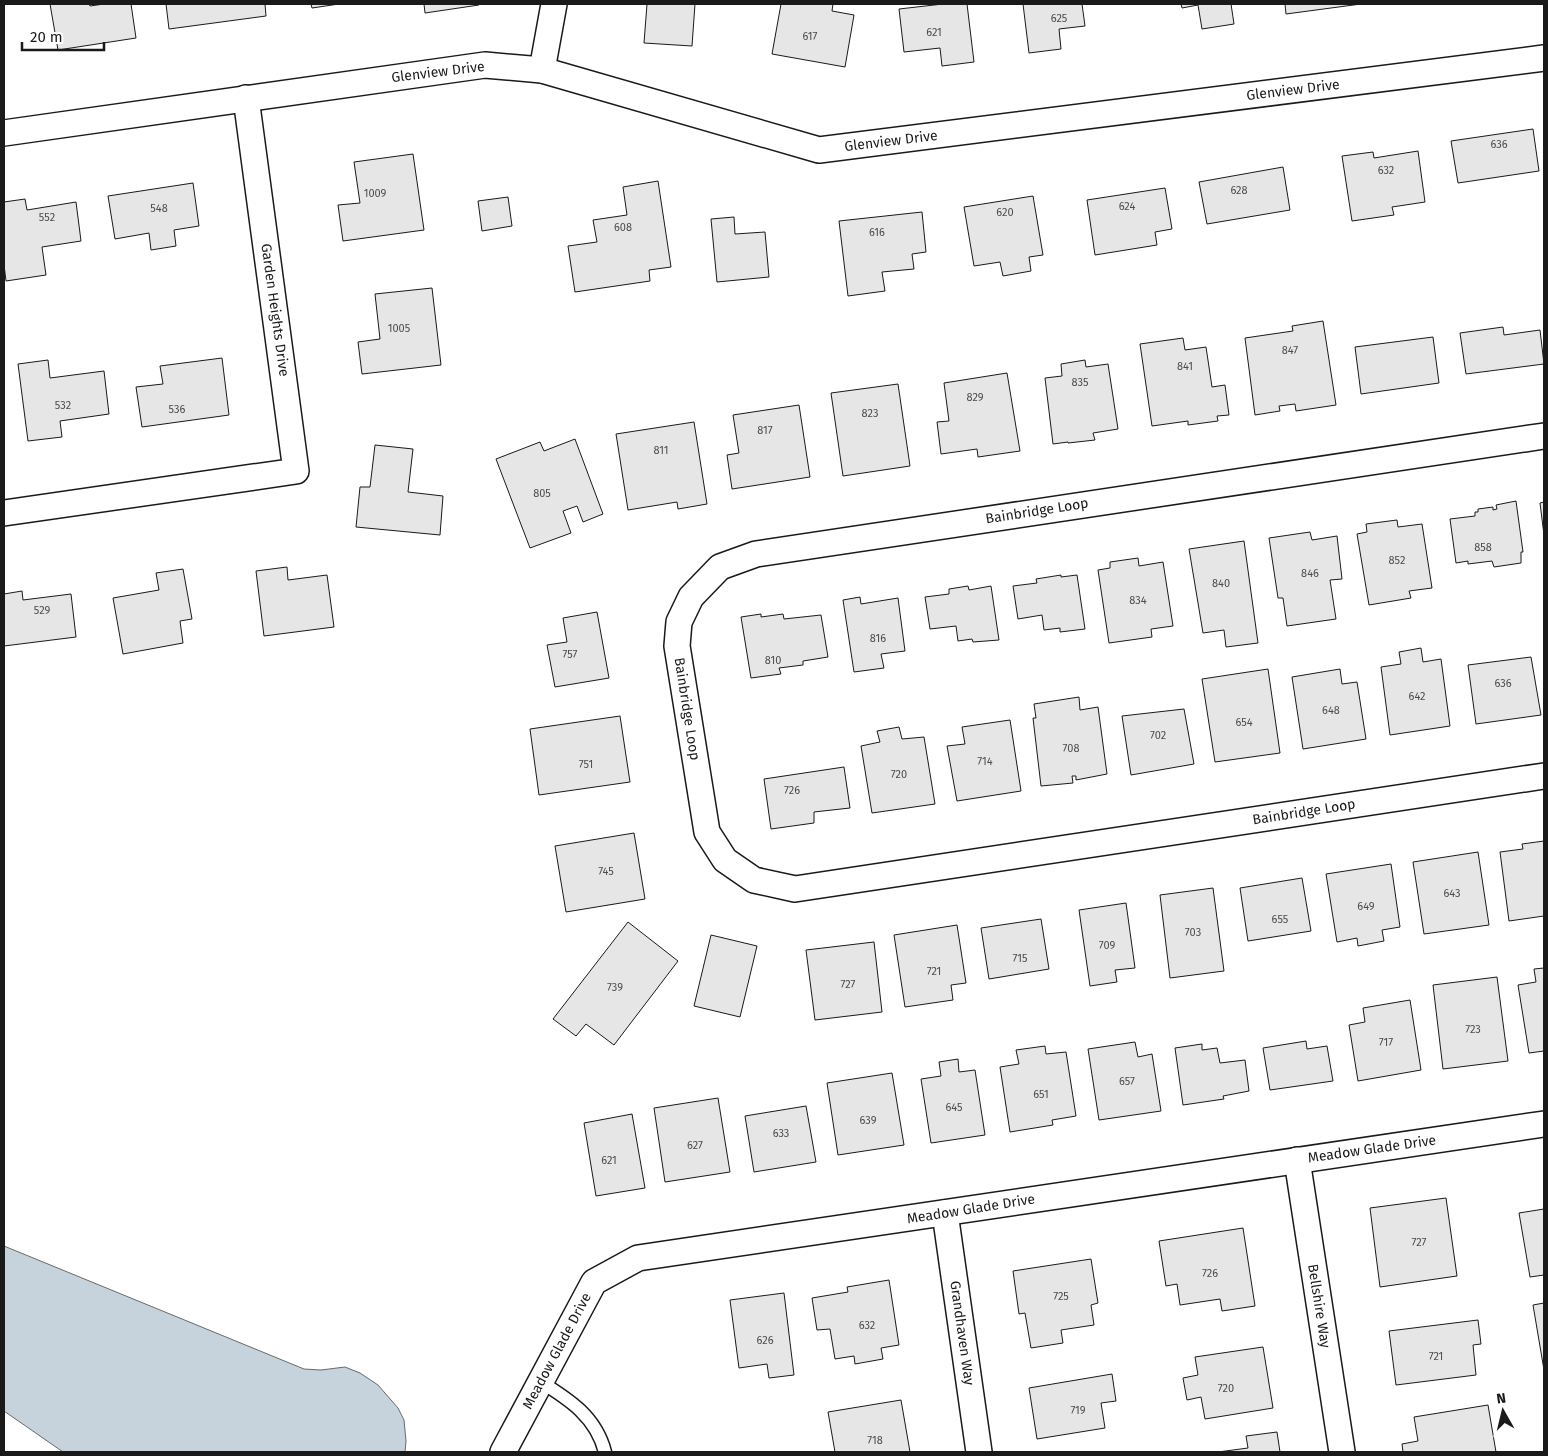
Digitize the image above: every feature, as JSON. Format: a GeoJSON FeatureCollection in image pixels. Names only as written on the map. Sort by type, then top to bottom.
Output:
{"type":"FeatureCollection","features":[{"type":"Feature","properties":{"kind":"street"},"geometry":{"type":"LineString","coordinates":[[542,70],[554,4]]}},
{"type":"Feature","properties":{"kind":"street","name":"Glenview Drive"},"geometry":{"type":"LineString","coordinates":[[246,98],[485,65],[542,70],[818,150],[1544,58]]}},
{"type":"Feature","properties":{"kind":"street"},"geometry":{"type":"LineString","coordinates":[[4,133],[246,98]]}},
{"type":"Feature","properties":{"kind":"street","name":"Garden Heights Drive"},"geometry":{"type":"LineString","coordinates":[[4,513],[296,471],[246,98]]}},
{"type":"Feature","properties":{"kind":"street","name":"Bainbridge Loop"},"geometry":{"type":"LineString","coordinates":[[1544,436],[756,554],[720,567],[691,597],[679,622],[677,646],[707,832],[725,860],[754,880],[795,889],[1544,776]]}},
{"type":"Feature","properties":{"kind":"street","name":"Meadow Glade Drive"},"geometry":{"type":"LineString","coordinates":[[504,1452],[594,1282],[638,1258],[1544,1124]]}},
{"type":"Feature","properties":{"kind":"street","name":"Bellshire Way"},"geometry":{"type":"LineString","coordinates":[[1297,1160],[1342,1452]]}},
{"type":"Feature","properties":{"kind":"street","name":"Grandhaven Way"},"geometry":{"type":"LineString","coordinates":[[944,1213],[979,1452]]}},
{"type":"Feature","properties":{"kind":"lane"},"geometry":{"type":"LineString","coordinates":[[541,1382],[563,1395],[584,1414],[602,1440],[605,1452]]}},
{"type":"Feature","properties":{"kind":"shaded area"},"geometry":{"type":"Polygon","coordinates":[[[4,1246],[304,1369],[321,1370],[345,1367],[360,1373],[378,1385],[398,1408],[404,1420],[405,1452],[63,1452],[4,1411],[4,1246]]]}},
{"type":"Feature","properties":{"kind":"building"},"geometry":{"type":"Polygon","coordinates":[[[50,4],[89,4],[90,6],[131,4],[136,38],[58,50],[50,4]]]}},
{"type":"Feature","properties":{"kind":"building"},"geometry":{"type":"Polygon","coordinates":[[[166,4],[265,4],[266,16],[169,29],[166,4]]]}},
{"type":"Feature","properties":{"kind":"building"},"geometry":{"type":"Polygon","coordinates":[[[311,4],[339,4],[312,8],[311,4]]]}},
{"type":"Feature","properties":{"kind":"building"},"geometry":{"type":"Polygon","coordinates":[[[424,4],[479,4],[479,5],[425,13],[424,4]]]}},
{"type":"Feature","properties":{"kind":"building"},"geometry":{"type":"Polygon","coordinates":[[[647,4],[695,4],[692,46],[644,43],[647,4]]]}},
{"type":"Feature","properties":{"kind":"building"},"geometry":{"type":"Polygon","coordinates":[[[781,4],[833,4],[832,11],[854,15],[845,67],[772,54],[781,4]]]}},
{"type":"Feature","properties":{"kind":"building"},"geometry":{"type":"Polygon","coordinates":[[[943,4],[967,4],[974,62],[942,66],[940,48],[904,52],[899,9],[943,4]]]}},
{"type":"Feature","properties":{"kind":"building"},"geometry":{"type":"Polygon","coordinates":[[[1023,4],[1082,4],[1085,26],[1059,29],[1061,49],[1029,53],[1023,4]]]}},
{"type":"Feature","properties":{"kind":"building"},"geometry":{"type":"Polygon","coordinates":[[[1181,4],[1231,4],[1234,24],[1202,29],[1198,5],[1182,8],[1181,4]]]}},
{"type":"Feature","properties":{"kind":"building"},"geometry":{"type":"Polygon","coordinates":[[[1285,4],[1361,4],[1286,14],[1285,4]]]}},
{"type":"Feature","properties":{"kind":"building"},"geometry":{"type":"Polygon","coordinates":[[[1533,129],[1539,171],[1458,183],[1451,141],[1533,129]]]}},
{"type":"Feature","properties":{"kind":"building"},"geometry":{"type":"Polygon","coordinates":[[[1418,151],[1425,202],[1392,207],[1394,215],[1352,221],[1342,156],[1373,152],[1374,158],[1418,151]]]}},
{"type":"Feature","properties":{"kind":"building"},"geometry":{"type":"Polygon","coordinates":[[[413,154],[424,230],[343,241],[338,205],[360,203],[354,162],[413,154]]]}},
{"type":"Feature","properties":{"kind":"building"},"geometry":{"type":"Polygon","coordinates":[[[1283,167],[1290,210],[1207,224],[1199,182],[1283,167]]]}},
{"type":"Feature","properties":{"kind":"building"},"geometry":{"type":"Polygon","coordinates":[[[658,181],[671,267],[649,270],[650,281],[575,292],[568,246],[597,242],[593,220],[627,215],[623,187],[658,181]]]}},
{"type":"Feature","properties":{"kind":"building"},"geometry":{"type":"Polygon","coordinates":[[[193,183],[199,226],[174,230],[176,246],[151,250],[149,233],[115,239],[108,196],[193,183]]]}},
{"type":"Feature","properties":{"kind":"building"},"geometry":{"type":"Polygon","coordinates":[[[1165,188],[1172,229],[1155,232],[1157,245],[1095,255],[1087,200],[1165,188]]]}},
{"type":"Feature","properties":{"kind":"building"},"geometry":{"type":"Polygon","coordinates":[[[1033,196],[1043,255],[1029,257],[1031,271],[1003,276],[1000,262],[974,266],[964,207],[1033,196]]]}},
{"type":"Feature","properties":{"kind":"building"},"geometry":{"type":"Polygon","coordinates":[[[508,197],[512,226],[482,231],[478,201],[508,197]]]}},
{"type":"Feature","properties":{"kind":"building"},"geometry":{"type":"Polygon","coordinates":[[[25,199],[27,210],[76,202],[81,241],[42,247],[46,275],[6,281],[4,265],[4,202],[25,199]]]}},
{"type":"Feature","properties":{"kind":"building"},"geometry":{"type":"Polygon","coordinates":[[[922,212],[926,252],[912,254],[914,269],[882,272],[885,291],[848,296],[839,221],[922,212]]]}},
{"type":"Feature","properties":{"kind":"building"},"geometry":{"type":"Polygon","coordinates":[[[734,217],[735,234],[765,232],[769,277],[717,282],[711,219],[734,217]]]}},
{"type":"Feature","properties":{"kind":"building"},"geometry":{"type":"Polygon","coordinates":[[[432,288],[441,365],[362,374],[358,342],[380,339],[375,294],[432,288]]]}},
{"type":"Feature","properties":{"kind":"building"},"geometry":{"type":"Polygon","coordinates":[[[1323,321],[1336,405],[1296,411],[1295,404],[1279,406],[1280,411],[1255,415],[1245,338],[1293,331],[1292,326],[1323,321]]]}},
{"type":"Feature","properties":{"kind":"building"},"geometry":{"type":"Polygon","coordinates":[[[1503,327],[1504,335],[1540,330],[1544,364],[1466,374],[1460,333],[1503,327]]]}},
{"type":"Feature","properties":{"kind":"building"},"geometry":{"type":"Polygon","coordinates":[[[1433,337],[1439,383],[1361,394],[1355,347],[1433,337]]]}},
{"type":"Feature","properties":{"kind":"building"},"geometry":{"type":"Polygon","coordinates":[[[1183,338],[1185,350],[1206,347],[1212,387],[1225,385],[1229,415],[1217,416],[1218,421],[1188,425],[1188,421],[1152,426],[1140,344],[1183,338]]]}},
{"type":"Feature","properties":{"kind":"building"},"geometry":{"type":"Polygon","coordinates":[[[222,358],[229,415],[142,427],[136,387],[163,384],[160,366],[222,358]]]}},
{"type":"Feature","properties":{"kind":"building"},"geometry":{"type":"Polygon","coordinates":[[[48,360],[50,378],[104,371],[109,414],[60,421],[62,437],[28,441],[18,364],[48,360]]]}},
{"type":"Feature","properties":{"kind":"building"},"geometry":{"type":"Polygon","coordinates":[[[1085,360],[1086,367],[1108,364],[1118,429],[1093,433],[1095,440],[1053,444],[1045,378],[1062,376],[1061,364],[1085,360]]]}},
{"type":"Feature","properties":{"kind":"building"},"geometry":{"type":"Polygon","coordinates":[[[1007,373],[1020,451],[978,457],[977,449],[941,454],[937,422],[949,421],[944,383],[1007,373]]]}},
{"type":"Feature","properties":{"kind":"building"},"geometry":{"type":"Polygon","coordinates":[[[898,384],[910,466],[843,476],[831,393],[898,384]]]}},
{"type":"Feature","properties":{"kind":"building"},"geometry":{"type":"Polygon","coordinates":[[[799,405],[810,477],[732,489],[727,455],[739,453],[733,415],[799,405]]]}},
{"type":"Feature","properties":{"kind":"building"},"geometry":{"type":"Polygon","coordinates":[[[694,422],[707,504],[678,509],[677,502],[628,510],[616,434],[694,422]]]}},
{"type":"Feature","properties":{"kind":"building"},"geometry":{"type":"Polygon","coordinates":[[[575,439],[603,514],[583,522],[577,506],[563,511],[571,533],[530,548],[496,459],[540,442],[544,451],[575,439]]]}},
{"type":"Feature","properties":{"kind":"building"},"geometry":{"type":"Polygon","coordinates":[[[375,445],[413,449],[408,492],[443,496],[440,535],[356,527],[360,487],[370,487],[375,445]]]}},
{"type":"Feature","properties":{"kind":"building"},"geometry":{"type":"Polygon","coordinates":[[[1516,501],[1523,552],[1521,552],[1521,563],[1494,567],[1492,561],[1468,564],[1468,561],[1456,563],[1450,519],[1475,516],[1475,512],[1478,512],[1478,509],[1493,507],[1493,510],[1497,509],[1496,505],[1516,501]]]}},
{"type":"Feature","properties":{"kind":"building"},"geometry":{"type":"Polygon","coordinates":[[[1544,502],[1544,535],[1540,503],[1544,502]]]}},
{"type":"Feature","properties":{"kind":"building"},"geometry":{"type":"Polygon","coordinates":[[[1397,520],[1398,527],[1422,524],[1432,588],[1409,591],[1411,598],[1369,605],[1357,534],[1367,532],[1366,524],[1397,520]]]}},
{"type":"Feature","properties":{"kind":"building"},"geometry":{"type":"Polygon","coordinates":[[[1310,532],[1312,540],[1337,536],[1342,579],[1330,580],[1336,619],[1287,626],[1283,598],[1278,598],[1269,538],[1310,532]]]}},
{"type":"Feature","properties":{"kind":"building"},"geometry":{"type":"Polygon","coordinates":[[[1244,541],[1258,643],[1226,647],[1224,630],[1203,633],[1189,549],[1244,541]]]}},
{"type":"Feature","properties":{"kind":"building"},"geometry":{"type":"Polygon","coordinates":[[[1138,558],[1139,566],[1163,562],[1173,626],[1151,629],[1152,637],[1109,643],[1098,570],[1110,568],[1110,562],[1138,558]]]}},
{"type":"Feature","properties":{"kind":"building"},"geometry":{"type":"Polygon","coordinates":[[[287,567],[288,580],[327,575],[334,627],[264,636],[256,571],[287,567]]]}},
{"type":"Feature","properties":{"kind":"building"},"geometry":{"type":"Polygon","coordinates":[[[183,569],[192,619],[180,621],[183,643],[123,654],[113,598],[159,590],[156,573],[183,569]]]}},
{"type":"Feature","properties":{"kind":"building"},"geometry":{"type":"Polygon","coordinates":[[[1061,575],[1061,577],[1077,575],[1085,629],[1060,632],[1060,628],[1044,630],[1042,615],[1018,619],[1013,586],[1037,583],[1036,579],[1061,575]]]}},
{"type":"Feature","properties":{"kind":"building"},"geometry":{"type":"Polygon","coordinates":[[[968,586],[969,590],[991,586],[999,640],[973,642],[972,639],[958,641],[956,626],[930,629],[925,597],[949,594],[949,589],[968,586]]]}},
{"type":"Feature","properties":{"kind":"building"},"geometry":{"type":"Polygon","coordinates":[[[22,591],[23,600],[71,594],[76,637],[4,646],[4,594],[22,591]]]}},
{"type":"Feature","properties":{"kind":"building"},"geometry":{"type":"Polygon","coordinates":[[[860,597],[861,604],[898,598],[905,651],[881,654],[884,668],[854,672],[843,600],[860,597]]]}},
{"type":"Feature","properties":{"kind":"building"},"geometry":{"type":"Polygon","coordinates":[[[597,612],[609,678],[555,687],[547,645],[567,642],[563,618],[597,612]]]}},
{"type":"Feature","properties":{"kind":"building"},"geometry":{"type":"Polygon","coordinates":[[[761,614],[761,617],[783,614],[784,619],[821,615],[828,657],[803,661],[803,665],[779,668],[781,674],[751,678],[741,617],[761,614]]]}},
{"type":"Feature","properties":{"kind":"building"},"geometry":{"type":"Polygon","coordinates":[[[1421,648],[1423,662],[1441,659],[1450,726],[1390,735],[1381,667],[1401,664],[1399,652],[1421,648]]]}},
{"type":"Feature","properties":{"kind":"building"},"geometry":{"type":"Polygon","coordinates":[[[1531,657],[1541,715],[1476,724],[1468,665],[1531,657]]]}},
{"type":"Feature","properties":{"kind":"building"},"geometry":{"type":"Polygon","coordinates":[[[1268,669],[1280,753],[1215,762],[1202,679],[1268,669]]]}},
{"type":"Feature","properties":{"kind":"building"},"geometry":{"type":"Polygon","coordinates":[[[1340,669],[1342,684],[1357,682],[1366,739],[1303,749],[1292,677],[1340,669]]]}},
{"type":"Feature","properties":{"kind":"building"},"geometry":{"type":"Polygon","coordinates":[[[1079,697],[1080,710],[1098,707],[1107,774],[1076,780],[1076,776],[1072,776],[1073,783],[1041,786],[1033,718],[1036,718],[1034,704],[1079,697]]]}},
{"type":"Feature","properties":{"kind":"building"},"geometry":{"type":"Polygon","coordinates":[[[1184,709],[1194,764],[1131,775],[1122,716],[1184,709]]]}},
{"type":"Feature","properties":{"kind":"building"},"geometry":{"type":"Polygon","coordinates":[[[620,716],[630,782],[539,795],[530,729],[620,716]]]}},
{"type":"Feature","properties":{"kind":"building"},"geometry":{"type":"Polygon","coordinates":[[[1010,720],[1021,791],[957,801],[947,746],[965,744],[962,727],[1010,720]]]}},
{"type":"Feature","properties":{"kind":"building"},"geometry":{"type":"Polygon","coordinates":[[[899,727],[902,739],[924,737],[935,804],[872,813],[861,746],[880,742],[877,731],[899,727]]]}},
{"type":"Feature","properties":{"kind":"building"},"geometry":{"type":"Polygon","coordinates":[[[844,767],[850,808],[814,812],[814,823],[771,829],[764,779],[844,767]]]}},
{"type":"Feature","properties":{"kind":"building"},"geometry":{"type":"Polygon","coordinates":[[[634,833],[645,899],[566,912],[555,846],[634,833]]]}},
{"type":"Feature","properties":{"kind":"building"},"geometry":{"type":"Polygon","coordinates":[[[1544,841],[1544,916],[1509,921],[1500,852],[1523,849],[1522,844],[1544,841]]]}},
{"type":"Feature","properties":{"kind":"building"},"geometry":{"type":"Polygon","coordinates":[[[1478,852],[1489,925],[1424,934],[1413,862],[1478,852]]]}},
{"type":"Feature","properties":{"kind":"building"},"geometry":{"type":"Polygon","coordinates":[[[1391,864],[1400,927],[1382,930],[1384,941],[1358,946],[1357,938],[1337,942],[1326,874],[1391,864]]]}},
{"type":"Feature","properties":{"kind":"building"},"geometry":{"type":"Polygon","coordinates":[[[1302,878],[1311,931],[1248,941],[1240,888],[1302,878]]]}},
{"type":"Feature","properties":{"kind":"building"},"geometry":{"type":"Polygon","coordinates":[[[1213,888],[1224,971],[1170,978],[1160,895],[1213,888]]]}},
{"type":"Feature","properties":{"kind":"building"},"geometry":{"type":"Polygon","coordinates":[[[1126,903],[1135,968],[1115,970],[1117,982],[1090,986],[1079,910],[1126,903]]]}},
{"type":"Feature","properties":{"kind":"building"},"geometry":{"type":"Polygon","coordinates":[[[1041,919],[1049,969],[989,979],[981,928],[1041,919]]]}},
{"type":"Feature","properties":{"kind":"building"},"geometry":{"type":"Polygon","coordinates":[[[628,922],[678,961],[614,1045],[586,1024],[576,1036],[553,1019],[628,922]]]}},
{"type":"Feature","properties":{"kind":"building"},"geometry":{"type":"Polygon","coordinates":[[[957,925],[966,983],[951,985],[953,1000],[905,1007],[894,935],[957,925]]]}},
{"type":"Feature","properties":{"kind":"building"},"geometry":{"type":"Polygon","coordinates":[[[711,935],[757,946],[740,1017],[694,1006],[711,935]]]}},
{"type":"Feature","properties":{"kind":"building"},"geometry":{"type":"Polygon","coordinates":[[[874,942],[882,1012],[815,1020],[806,950],[874,942]]]}},
{"type":"Feature","properties":{"kind":"building"},"geometry":{"type":"Polygon","coordinates":[[[1544,968],[1544,1051],[1529,1053],[1518,985],[1536,982],[1534,969],[1544,968]]]}},
{"type":"Feature","properties":{"kind":"building"},"geometry":{"type":"Polygon","coordinates":[[[1497,977],[1508,1061],[1443,1069],[1433,985],[1497,977]]]}},
{"type":"Feature","properties":{"kind":"building"},"geometry":{"type":"Polygon","coordinates":[[[1410,1000],[1421,1070],[1358,1081],[1349,1025],[1365,1022],[1363,1008],[1410,1000]]]}},
{"type":"Feature","properties":{"kind":"building"},"geometry":{"type":"Polygon","coordinates":[[[1306,1041],[1307,1049],[1327,1046],[1333,1081],[1270,1090],[1263,1048],[1306,1041]]]}},
{"type":"Feature","properties":{"kind":"building"},"geometry":{"type":"Polygon","coordinates":[[[1135,1042],[1138,1057],[1152,1054],[1161,1111],[1099,1120],[1088,1049],[1135,1042]]]}},
{"type":"Feature","properties":{"kind":"building"},"geometry":{"type":"Polygon","coordinates":[[[1202,1044],[1202,1050],[1217,1048],[1220,1063],[1245,1060],[1249,1091],[1223,1096],[1224,1099],[1183,1105],[1175,1048],[1202,1044]]]}},
{"type":"Feature","properties":{"kind":"building"},"geometry":{"type":"Polygon","coordinates":[[[1045,1046],[1046,1054],[1066,1052],[1076,1116],[1052,1120],[1053,1125],[1010,1132],[1000,1067],[1019,1064],[1016,1050],[1045,1046]]]}},
{"type":"Feature","properties":{"kind":"building"},"geometry":{"type":"Polygon","coordinates":[[[958,1059],[959,1072],[975,1070],[985,1135],[931,1143],[921,1079],[941,1076],[939,1062],[958,1059]]]}},
{"type":"Feature","properties":{"kind":"building"},"geometry":{"type":"Polygon","coordinates":[[[892,1073],[904,1145],[838,1155],[827,1083],[892,1073]]]}},
{"type":"Feature","properties":{"kind":"building"},"geometry":{"type":"Polygon","coordinates":[[[718,1098],[730,1172],[665,1182],[654,1108],[718,1098]]]}},
{"type":"Feature","properties":{"kind":"building"},"geometry":{"type":"Polygon","coordinates":[[[806,1106],[816,1162],[754,1172],[745,1116],[806,1106]]]}},
{"type":"Feature","properties":{"kind":"building"},"geometry":{"type":"Polygon","coordinates":[[[632,1114],[645,1188],[596,1196],[584,1123],[632,1114]]]}},
{"type":"Feature","properties":{"kind":"building"},"geometry":{"type":"Polygon","coordinates":[[[1446,1198],[1457,1276],[1380,1287],[1370,1208],[1446,1198]]]}},
{"type":"Feature","properties":{"kind":"building"},"geometry":{"type":"Polygon","coordinates":[[[1544,1209],[1544,1275],[1530,1277],[1519,1213],[1544,1209]]]}},
{"type":"Feature","properties":{"kind":"building"},"geometry":{"type":"Polygon","coordinates":[[[1243,1228],[1255,1306],[1222,1311],[1220,1299],[1180,1305],[1177,1284],[1166,1286],[1159,1241],[1243,1228]]]}},
{"type":"Feature","properties":{"kind":"building"},"geometry":{"type":"Polygon","coordinates":[[[1091,1259],[1098,1303],[1091,1305],[1094,1325],[1061,1330],[1063,1343],[1031,1348],[1025,1313],[1019,1314],[1013,1271],[1091,1259]]]}},
{"type":"Feature","properties":{"kind":"building"},"geometry":{"type":"Polygon","coordinates":[[[889,1280],[899,1345],[881,1348],[883,1359],[855,1364],[854,1356],[835,1359],[830,1329],[817,1330],[812,1298],[848,1292],[847,1287],[889,1280]]]}},
{"type":"Feature","properties":{"kind":"building"},"geometry":{"type":"Polygon","coordinates":[[[784,1293],[794,1375],[769,1378],[767,1364],[739,1368],[730,1300],[784,1293]]]}},
{"type":"Feature","properties":{"kind":"building"},"geometry":{"type":"Polygon","coordinates":[[[1544,1303],[1544,1370],[1533,1305],[1544,1303]]]}},
{"type":"Feature","properties":{"kind":"building"},"geometry":{"type":"Polygon","coordinates":[[[1478,1320],[1481,1344],[1473,1345],[1476,1375],[1396,1385],[1389,1331],[1478,1320]]]}},
{"type":"Feature","properties":{"kind":"building"},"geometry":{"type":"Polygon","coordinates":[[[1263,1347],[1273,1408],[1205,1419],[1201,1397],[1187,1400],[1183,1378],[1198,1375],[1195,1357],[1263,1347]]]}},
{"type":"Feature","properties":{"kind":"building"},"geometry":{"type":"Polygon","coordinates":[[[1112,1374],[1116,1401],[1101,1403],[1105,1428],[1037,1439],[1029,1388],[1112,1374]]]}},
{"type":"Feature","properties":{"kind":"building"},"geometry":{"type":"Polygon","coordinates":[[[901,1400],[910,1452],[835,1452],[828,1412],[901,1400]]]}},
{"type":"Feature","properties":{"kind":"building"},"geometry":{"type":"Polygon","coordinates":[[[1488,1405],[1496,1452],[1403,1452],[1402,1444],[1418,1441],[1414,1417],[1488,1405]]]}},
{"type":"Feature","properties":{"kind":"building"},"geometry":{"type":"Polygon","coordinates":[[[1277,1432],[1280,1452],[1218,1452],[1248,1448],[1246,1436],[1277,1432]]]}}]}
